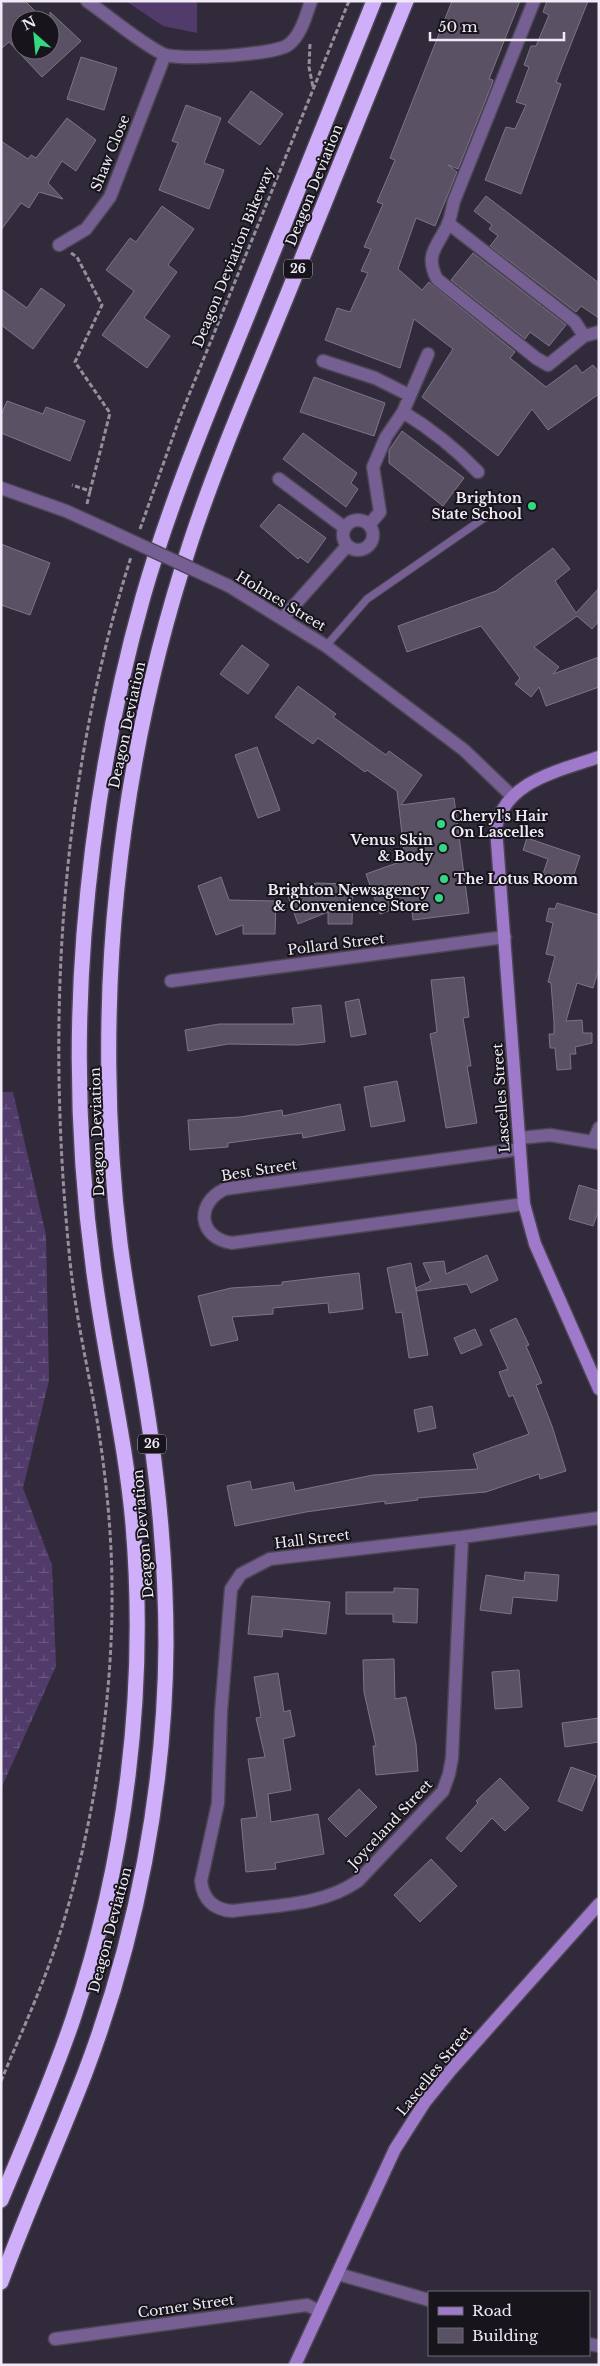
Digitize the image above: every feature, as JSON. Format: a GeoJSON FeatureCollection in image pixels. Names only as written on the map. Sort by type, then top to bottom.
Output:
{"type":"FeatureCollection","features":[{"type":"Feature","properties":{"kind":"highway","name":"Deagon Deviation"},"geometry":{"type":"LineString","coordinates":[[1,2200],[55,2070],[74,2017],[94,1951],[111,1880],[125,1804],[132,1742],[137,1667],[137,1594],[132,1520],[122,1440],[95,1285],[81,1115],[79,1031],[83,938],[94,838],[108,749],[143,596],[186,467],[374,1]]}},
{"type":"Feature","properties":{"kind":"highway","name":"Deagon Deviation"},"geometry":{"type":"LineString","coordinates":[[1,2282],[86,2071],[120,1966],[147,1852],[157,1786],[164,1715],[166,1647],[162,1536],[150,1433],[113,1184],[110,1040],[111,965],[116,890],[128,803],[154,674],[192,538],[220,460],[406,1]]}},
{"type":"Feature","properties":{"kind":"street"},"geometry":{"type":"LineString","coordinates":[[87,1],[164,55],[201,58],[271,51],[288,45],[302,25],[311,1]]}},
{"type":"Feature","properties":{"kind":"street"},"geometry":{"type":"LineString","coordinates":[[534,1],[458,192],[448,223],[432,252],[430,266],[437,279],[536,358],[548,365],[584,336],[599,332]]}},
{"type":"Feature","properties":{"kind":"street","name":"Shaw Close"},"geometry":{"type":"LineString","coordinates":[[59,245],[86,229],[110,197],[164,55]]}},
{"type":"Feature","properties":{"kind":"street"},"geometry":{"type":"LineString","coordinates":[[448,223],[575,322],[584,336]]}},
{"type":"Feature","properties":{"kind":"street"},"geometry":{"type":"LineString","coordinates":[[369,525],[380,512],[373,468],[386,437],[403,412],[428,354]]}},
{"type":"Feature","properties":{"kind":"street"},"geometry":{"type":"LineString","coordinates":[[323,361],[375,378],[409,395]]}},
{"type":"Feature","properties":{"kind":"street"},"geometry":{"type":"LineString","coordinates":[[403,412],[426,426],[462,455],[478,472]]}},
{"type":"Feature","properties":{"kind":"street"},"geometry":{"type":"LineString","coordinates":[[279,479],[345,528]]}},
{"type":"Feature","properties":{"kind":"street","name":"Holmes Street"},"geometry":{"type":"LineString","coordinates":[[1,488],[108,530],[229,586],[283,618],[326,646],[464,750],[512,796]]}},
{"type":"Feature","properties":{"kind":"street"},"geometry":{"type":"LineString","coordinates":[[358,520],[369,525],[373,535],[367,547],[355,550],[347,546],[343,537],[348,524],[358,520]]}},
{"type":"Feature","properties":{"kind":"street"},"geometry":{"type":"LineString","coordinates":[[283,618],[347,546]]}},
{"type":"Feature","properties":{"kind":"street"},"geometry":{"type":"LineString","coordinates":[[512,796],[533,782],[599,758]]}},
{"type":"Feature","properties":{"kind":"street","name":"Lascelles Street"},"geometry":{"type":"LineString","coordinates":[[512,796],[498,814],[496,828],[524,1204],[535,1244],[599,1389]]}},
{"type":"Feature","properties":{"kind":"street","name":"Pollard Street"},"geometry":{"type":"LineString","coordinates":[[171,981],[505,937]]}},
{"type":"Feature","properties":{"kind":"street"},"geometry":{"type":"LineString","coordinates":[[520,1144],[550,1135],[596,1143],[599,1128]]}},
{"type":"Feature","properties":{"kind":"street","name":"Best Street"},"geometry":{"type":"LineString","coordinates":[[520,1144],[225,1189],[215,1194],[208,1202],[205,1214],[206,1226],[211,1235],[221,1241],[232,1243],[524,1204]]}},
{"type":"Feature","properties":{"kind":"street","name":"Hall Street"},"geometry":{"type":"LineString","coordinates":[[207,1898],[202,1891],[201,1881],[218,1803],[221,1712],[228,1613],[232,1589],[241,1574],[270,1559],[462,1537],[599,1518]]}},
{"type":"Feature","properties":{"kind":"street","name":"Joyceland Street"},"geometry":{"type":"LineString","coordinates":[[207,1898],[213,1906],[222,1910],[233,1911],[324,1899],[344,1890],[358,1881],[443,1790],[452,1758],[462,1537]]}},
{"type":"Feature","properties":{"kind":"street","name":"Lascelles Street"},"geometry":{"type":"LineString","coordinates":[[294,2365],[395,2149],[425,2102],[599,1904]]}},
{"type":"Feature","properties":{"kind":"street"},"geometry":{"type":"LineString","coordinates":[[338,2274],[428,2300]]}},
{"type":"Feature","properties":{"kind":"street","name":"Corner Street"},"geometry":{"type":"LineString","coordinates":[[55,2339],[307,2305],[319,2311]]}},
{"type":"Feature","properties":{"kind":"lane"},"geometry":{"type":"LineString","coordinates":[[326,646],[367,599],[490,514]]}},
{"type":"Feature","properties":{"kind":"path","name":"Deagon Deviation Bikeway"},"geometry":{"type":"LineString","coordinates":[[142,523],[180,417],[349,1]]}},
{"type":"Feature","properties":{"kind":"path"},"geometry":{"type":"LineString","coordinates":[[302,25],[310,41],[309,67],[313,88]]}},
{"type":"Feature","properties":{"kind":"path"},"geometry":{"type":"LineString","coordinates":[[59,245],[77,257],[102,305],[76,362],[110,413],[87,504]]}},
{"type":"Feature","properties":{"kind":"path"},"geometry":{"type":"LineString","coordinates":[[72,485],[90,491]]}},
{"type":"Feature","properties":{"kind":"green space"},"geometry":{"type":"Polygon","coordinates":[[[126,1],[197,1],[197,33],[163,26],[126,1]]]}},
{"type":"Feature","properties":{"kind":"green space"},"geometry":{"type":"Polygon","coordinates":[[[1,1092],[13,1092],[46,1235],[49,1380],[23,1488],[52,1565],[56,1666],[1,1789],[1,1092]]]}},
{"type":"Feature","properties":{"kind":"building"},"geometry":{"type":"Polygon","coordinates":[[[6,1],[25,1],[34,10],[10,10],[10,43],[1,49],[1,7],[6,1]]]}},
{"type":"Feature","properties":{"kind":"building"},"geometry":{"type":"Polygon","coordinates":[[[452,1],[520,1],[489,79],[493,80],[492,84],[458,169],[448,165],[457,172],[435,226],[416,218],[398,269],[422,290],[429,282],[515,352],[510,358],[546,387],[576,365],[582,373],[593,365],[599,372],[599,394],[548,430],[532,409],[498,456],[422,397],[453,349],[414,319],[400,368],[325,340],[337,308],[350,312],[368,273],[361,271],[371,249],[364,247],[383,204],[377,202],[395,160],[390,158],[452,1]]]}},
{"type":"Feature","properties":{"kind":"building"},"geometry":{"type":"Polygon","coordinates":[[[547,1],[588,1],[556,82],[561,84],[521,194],[485,180],[506,127],[515,129],[526,105],[516,102],[529,67],[524,65],[531,46],[536,46],[549,15],[543,12],[547,1]]]}},
{"type":"Feature","properties":{"kind":"building"},"geometry":{"type":"Polygon","coordinates":[[[60,21],[81,41],[42,77],[26,60],[60,60],[60,21]]]}},
{"type":"Feature","properties":{"kind":"building"},"geometry":{"type":"Polygon","coordinates":[[[81,57],[117,68],[104,110],[67,99],[81,57]]]}},
{"type":"Feature","properties":{"kind":"building"},"geometry":{"type":"Polygon","coordinates":[[[251,91],[283,114],[260,145],[228,122],[251,91]]]}},
{"type":"Feature","properties":{"kind":"building"},"geometry":{"type":"Polygon","coordinates":[[[186,105],[221,118],[204,163],[224,170],[209,209],[159,190],[178,143],[172,141],[186,105]]]}},
{"type":"Feature","properties":{"kind":"building"},"geometry":{"type":"Polygon","coordinates":[[[67,118],[96,140],[76,171],[62,161],[48,183],[63,199],[39,192],[29,208],[21,203],[1,230],[1,141],[28,159],[31,155],[36,158],[67,118]]]}},
{"type":"Feature","properties":{"kind":"building"},"geometry":{"type":"Polygon","coordinates":[[[486,196],[599,283],[599,318],[581,306],[576,312],[490,246],[498,236],[489,229],[492,225],[474,211],[486,196]]]}},
{"type":"Feature","properties":{"kind":"building"},"geometry":{"type":"Polygon","coordinates":[[[162,206],[194,229],[168,265],[177,272],[144,318],[170,336],[147,368],[102,335],[134,291],[106,270],[130,238],[136,242],[162,206]]]}},
{"type":"Feature","properties":{"kind":"building"},"geometry":{"type":"Polygon","coordinates":[[[473,253],[566,325],[549,346],[530,332],[525,339],[451,280],[473,253]]]}},
{"type":"Feature","properties":{"kind":"building"},"geometry":{"type":"Polygon","coordinates":[[[41,288],[65,305],[33,349],[1,325],[1,289],[27,308],[41,288]]]}},
{"type":"Feature","properties":{"kind":"building"},"geometry":{"type":"Polygon","coordinates":[[[314,377],[385,403],[374,436],[300,412],[314,377]]]}},
{"type":"Feature","properties":{"kind":"building"},"geometry":{"type":"Polygon","coordinates":[[[7,401],[43,414],[46,407],[85,421],[70,461],[1,433],[1,415],[7,401]]]}},
{"type":"Feature","properties":{"kind":"building"},"geometry":{"type":"Polygon","coordinates":[[[402,431],[464,478],[443,506],[389,463],[389,450],[402,431]]]}},
{"type":"Feature","properties":{"kind":"building"},"geometry":{"type":"Polygon","coordinates":[[[303,433],[357,473],[351,483],[358,489],[346,507],[283,459],[303,433]]]}},
{"type":"Feature","properties":{"kind":"building"},"geometry":{"type":"Polygon","coordinates":[[[279,504],[326,538],[308,563],[300,557],[298,559],[260,526],[279,504]]]}},
{"type":"Feature","properties":{"kind":"building"},"geometry":{"type":"Polygon","coordinates":[[[1,544],[50,563],[30,615],[1,605],[1,544]]]}},
{"type":"Feature","properties":{"kind":"building"},"geometry":{"type":"Polygon","coordinates":[[[553,548],[570,569],[555,581],[576,613],[599,588],[599,621],[592,629],[577,616],[534,647],[559,667],[553,674],[599,657],[599,687],[546,706],[539,687],[531,697],[515,684],[520,678],[481,626],[407,652],[398,626],[496,591],[553,548]]]}},
{"type":"Feature","properties":{"kind":"building"},"geometry":{"type":"Polygon","coordinates":[[[242,645],[269,665],[248,694],[220,674],[242,645]]]}},
{"type":"Feature","properties":{"kind":"building"},"geometry":{"type":"Polygon","coordinates":[[[298,686],[336,714],[333,717],[386,755],[389,751],[422,775],[401,805],[454,798],[469,913],[413,920],[411,903],[380,914],[366,874],[405,860],[397,791],[367,770],[365,772],[318,738],[313,744],[275,717],[298,686]]]}},
{"type":"Feature","properties":{"kind":"building"},"geometry":{"type":"Polygon","coordinates":[[[257,747],[280,810],[258,818],[235,755],[257,747]]]}},
{"type":"Feature","properties":{"kind":"building"},"geometry":{"type":"Polygon","coordinates":[[[527,838],[580,856],[571,883],[543,874],[548,859],[523,850],[527,838]]]}},
{"type":"Feature","properties":{"kind":"building"},"geometry":{"type":"Polygon","coordinates":[[[221,877],[229,900],[276,901],[275,934],[243,934],[243,925],[216,935],[198,886],[221,877]]]}},
{"type":"Feature","properties":{"kind":"building"},"geometry":{"type":"Polygon","coordinates":[[[316,883],[353,884],[352,924],[328,924],[328,912],[298,924],[287,893],[316,883]]]}},
{"type":"Feature","properties":{"kind":"building"},"geometry":{"type":"Polygon","coordinates":[[[557,903],[599,915],[599,968],[593,988],[577,983],[566,1021],[582,1020],[583,1033],[592,1033],[592,1043],[575,1047],[576,1054],[570,1054],[571,1069],[557,1070],[555,1048],[550,1048],[549,1034],[554,1034],[554,1022],[551,983],[548,982],[555,956],[546,954],[553,923],[546,921],[549,908],[555,909],[557,903]]]}},
{"type":"Feature","properties":{"kind":"building"},"geometry":{"type":"Polygon","coordinates":[[[464,977],[469,1017],[463,1018],[471,1066],[467,1066],[477,1123],[446,1128],[430,1034],[437,1032],[431,980],[464,977]]]}},
{"type":"Feature","properties":{"kind":"building"},"geometry":{"type":"Polygon","coordinates":[[[359,999],[366,1034],[351,1037],[345,1002],[359,999]]]}},
{"type":"Feature","properties":{"kind":"building"},"geometry":{"type":"Polygon","coordinates":[[[321,1005],[325,1042],[298,1045],[228,1044],[188,1051],[185,1030],[219,1024],[294,1024],[292,1008],[321,1005]]]}},
{"type":"Feature","properties":{"kind":"building"},"geometry":{"type":"Polygon","coordinates":[[[397,1081],[405,1121],[371,1127],[364,1087],[397,1081]]]}},
{"type":"Feature","properties":{"kind":"building"},"geometry":{"type":"Polygon","coordinates":[[[340,1104],[345,1130],[303,1138],[302,1133],[228,1143],[228,1147],[190,1150],[188,1120],[240,1117],[282,1110],[283,1116],[340,1104]]]}},
{"type":"Feature","properties":{"kind":"building"},"geometry":{"type":"Polygon","coordinates":[[[579,1185],[599,1191],[599,1209],[593,1226],[569,1219],[579,1185]]]}},
{"type":"Feature","properties":{"kind":"building"},"geometry":{"type":"Polygon","coordinates":[[[487,1255],[498,1280],[471,1293],[467,1284],[417,1291],[416,1288],[431,1281],[423,1263],[444,1261],[446,1274],[487,1255]]]}},
{"type":"Feature","properties":{"kind":"building"},"geometry":{"type":"Polygon","coordinates":[[[411,1263],[428,1355],[409,1358],[402,1312],[396,1313],[387,1268],[411,1263]]]}},
{"type":"Feature","properties":{"kind":"building"},"geometry":{"type":"Polygon","coordinates":[[[359,1273],[363,1309],[329,1313],[328,1303],[273,1308],[273,1314],[232,1317],[238,1340],[211,1346],[198,1296],[231,1288],[282,1285],[282,1282],[359,1273]]]}},
{"type":"Feature","properties":{"kind":"building"},"geometry":{"type":"Polygon","coordinates":[[[516,1318],[529,1345],[526,1346],[542,1383],[536,1385],[552,1426],[566,1471],[540,1479],[539,1474],[486,1492],[417,1498],[418,1500],[385,1504],[385,1501],[306,1512],[235,1526],[227,1486],[250,1481],[252,1490],[293,1482],[295,1491],[373,1475],[478,1469],[473,1454],[529,1434],[513,1395],[509,1397],[499,1372],[508,1369],[490,1330],[516,1318]]]}},
{"type":"Feature","properties":{"kind":"building"},"geometry":{"type":"Polygon","coordinates":[[[475,1329],[482,1345],[461,1354],[454,1338],[475,1329]]]}},
{"type":"Feature","properties":{"kind":"building"},"geometry":{"type":"Polygon","coordinates":[[[432,1406],[436,1428],[418,1432],[414,1410],[432,1406]]]}},
{"type":"Feature","properties":{"kind":"building"},"geometry":{"type":"Polygon","coordinates":[[[525,1572],[559,1575],[557,1601],[513,1597],[511,1614],[480,1610],[486,1575],[524,1581],[525,1572]]]}},
{"type":"Feature","properties":{"kind":"building"},"geometry":{"type":"Polygon","coordinates":[[[394,1588],[418,1589],[417,1623],[393,1622],[393,1614],[346,1614],[346,1592],[394,1592],[394,1588]]]}},
{"type":"Feature","properties":{"kind":"building"},"geometry":{"type":"Polygon","coordinates":[[[252,1596],[330,1602],[326,1634],[283,1629],[282,1637],[248,1634],[252,1596]]]}},
{"type":"Feature","properties":{"kind":"building"},"geometry":{"type":"Polygon","coordinates":[[[394,1659],[395,1699],[406,1697],[416,1744],[418,1771],[376,1775],[373,1746],[376,1746],[364,1692],[363,1660],[394,1659]]]}},
{"type":"Feature","properties":{"kind":"building"},"geometry":{"type":"Polygon","coordinates":[[[519,1670],[522,1707],[495,1709],[492,1672],[519,1670]]]}},
{"type":"Feature","properties":{"kind":"building"},"geometry":{"type":"Polygon","coordinates":[[[278,1673],[284,1712],[290,1710],[295,1736],[283,1739],[291,1790],[268,1794],[271,1822],[318,1814],[324,1854],[275,1863],[276,1869],[246,1872],[241,1819],[257,1817],[248,1759],[265,1757],[256,1718],[261,1717],[254,1677],[278,1673]]]}},
{"type":"Feature","properties":{"kind":"building"},"geometry":{"type":"Polygon","coordinates":[[[599,1718],[599,1742],[565,1747],[562,1723],[599,1718]]]}},
{"type":"Feature","properties":{"kind":"building"},"geometry":{"type":"Polygon","coordinates":[[[571,1767],[596,1776],[582,1811],[558,1801],[571,1767]]]}},
{"type":"Feature","properties":{"kind":"building"},"geometry":{"type":"Polygon","coordinates":[[[500,1778],[529,1808],[505,1831],[492,1818],[461,1852],[446,1838],[478,1803],[476,1801],[500,1778]]]}},
{"type":"Feature","properties":{"kind":"building"},"geometry":{"type":"Polygon","coordinates":[[[359,1789],[377,1807],[346,1837],[328,1819],[359,1789]]]}},
{"type":"Feature","properties":{"kind":"building"},"geometry":{"type":"Polygon","coordinates":[[[431,1859],[457,1886],[420,1922],[394,1895],[431,1859]]]}},
{"type":"Feature","properties":{"kind":"place","name":"Brighton State School"},"geometry":{"type":"Point","coordinates":[532,506]}},
{"type":"Feature","properties":{"kind":"place","name":"Cheryl's Hair On Lascelles"},"geometry":{"type":"Point","coordinates":[441,824]}},
{"type":"Feature","properties":{"kind":"place","name":"Venus Skin & Body"},"geometry":{"type":"Point","coordinates":[443,848]}},
{"type":"Feature","properties":{"kind":"place","name":"The Lotus Room"},"geometry":{"type":"Point","coordinates":[444,879]}},
{"type":"Feature","properties":{"kind":"place","name":"Brighton Newsagency & Convenience Store"},"geometry":{"type":"Point","coordinates":[439,898]}}]}
